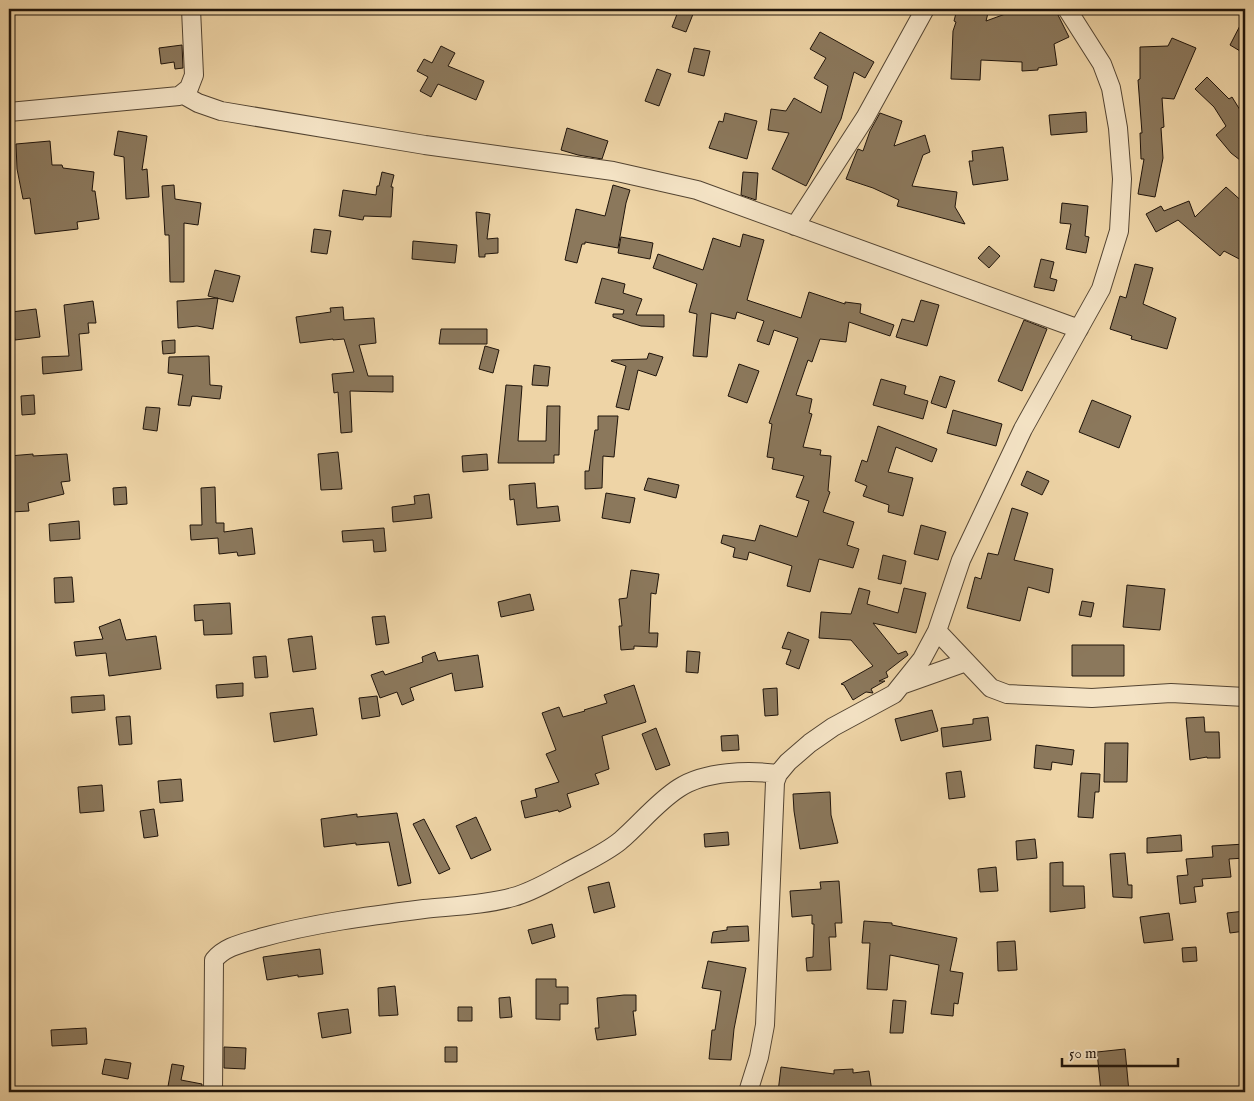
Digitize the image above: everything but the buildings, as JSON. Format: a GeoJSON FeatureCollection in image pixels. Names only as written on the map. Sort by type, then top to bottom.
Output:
{"type":"FeatureCollection","features":[{"type":"Feature","properties":{"kind":"street"},"geometry":{"type":"LineString","coordinates":[[9,112],[179,96],[189,88],[194,75],[191,9]]}},
{"type":"Feature","properties":{"kind":"street"},"geometry":{"type":"LineString","coordinates":[[795,226],[865,118],[926,9]]}},
{"type":"Feature","properties":{"kind":"street"},"geometry":{"type":"LineString","coordinates":[[748,1092],[759,1057],[765,1025],[775,791],[778,774],[810,742],[894,694],[904,684],[922,659],[937,631],[961,560],[1023,429],[1101,289],[1112,258],[1119,231],[1122,179],[1118,128],[1111,88],[1102,64],[1067,9]]}},
{"type":"Feature","properties":{"kind":"street"},"geometry":{"type":"LineString","coordinates":[[182,94],[198,103],[221,111],[425,145],[614,171],[697,190],[1079,329]]}},
{"type":"Feature","properties":{"kind":"street"},"geometry":{"type":"LineString","coordinates":[[937,631],[991,688],[1013,695],[1092,698],[1171,693],[1245,697]]}},
{"type":"Feature","properties":{"kind":"street"},"geometry":{"type":"LineString","coordinates":[[904,684],[966,662]]}},
{"type":"Feature","properties":{"kind":"street"},"geometry":{"type":"LineString","coordinates":[[213,1092],[214,960],[227,949],[281,932],[343,919],[490,902],[516,896],[532,890],[578,866],[618,842],[679,788],[707,777],[741,772],[778,774]]}}]}
